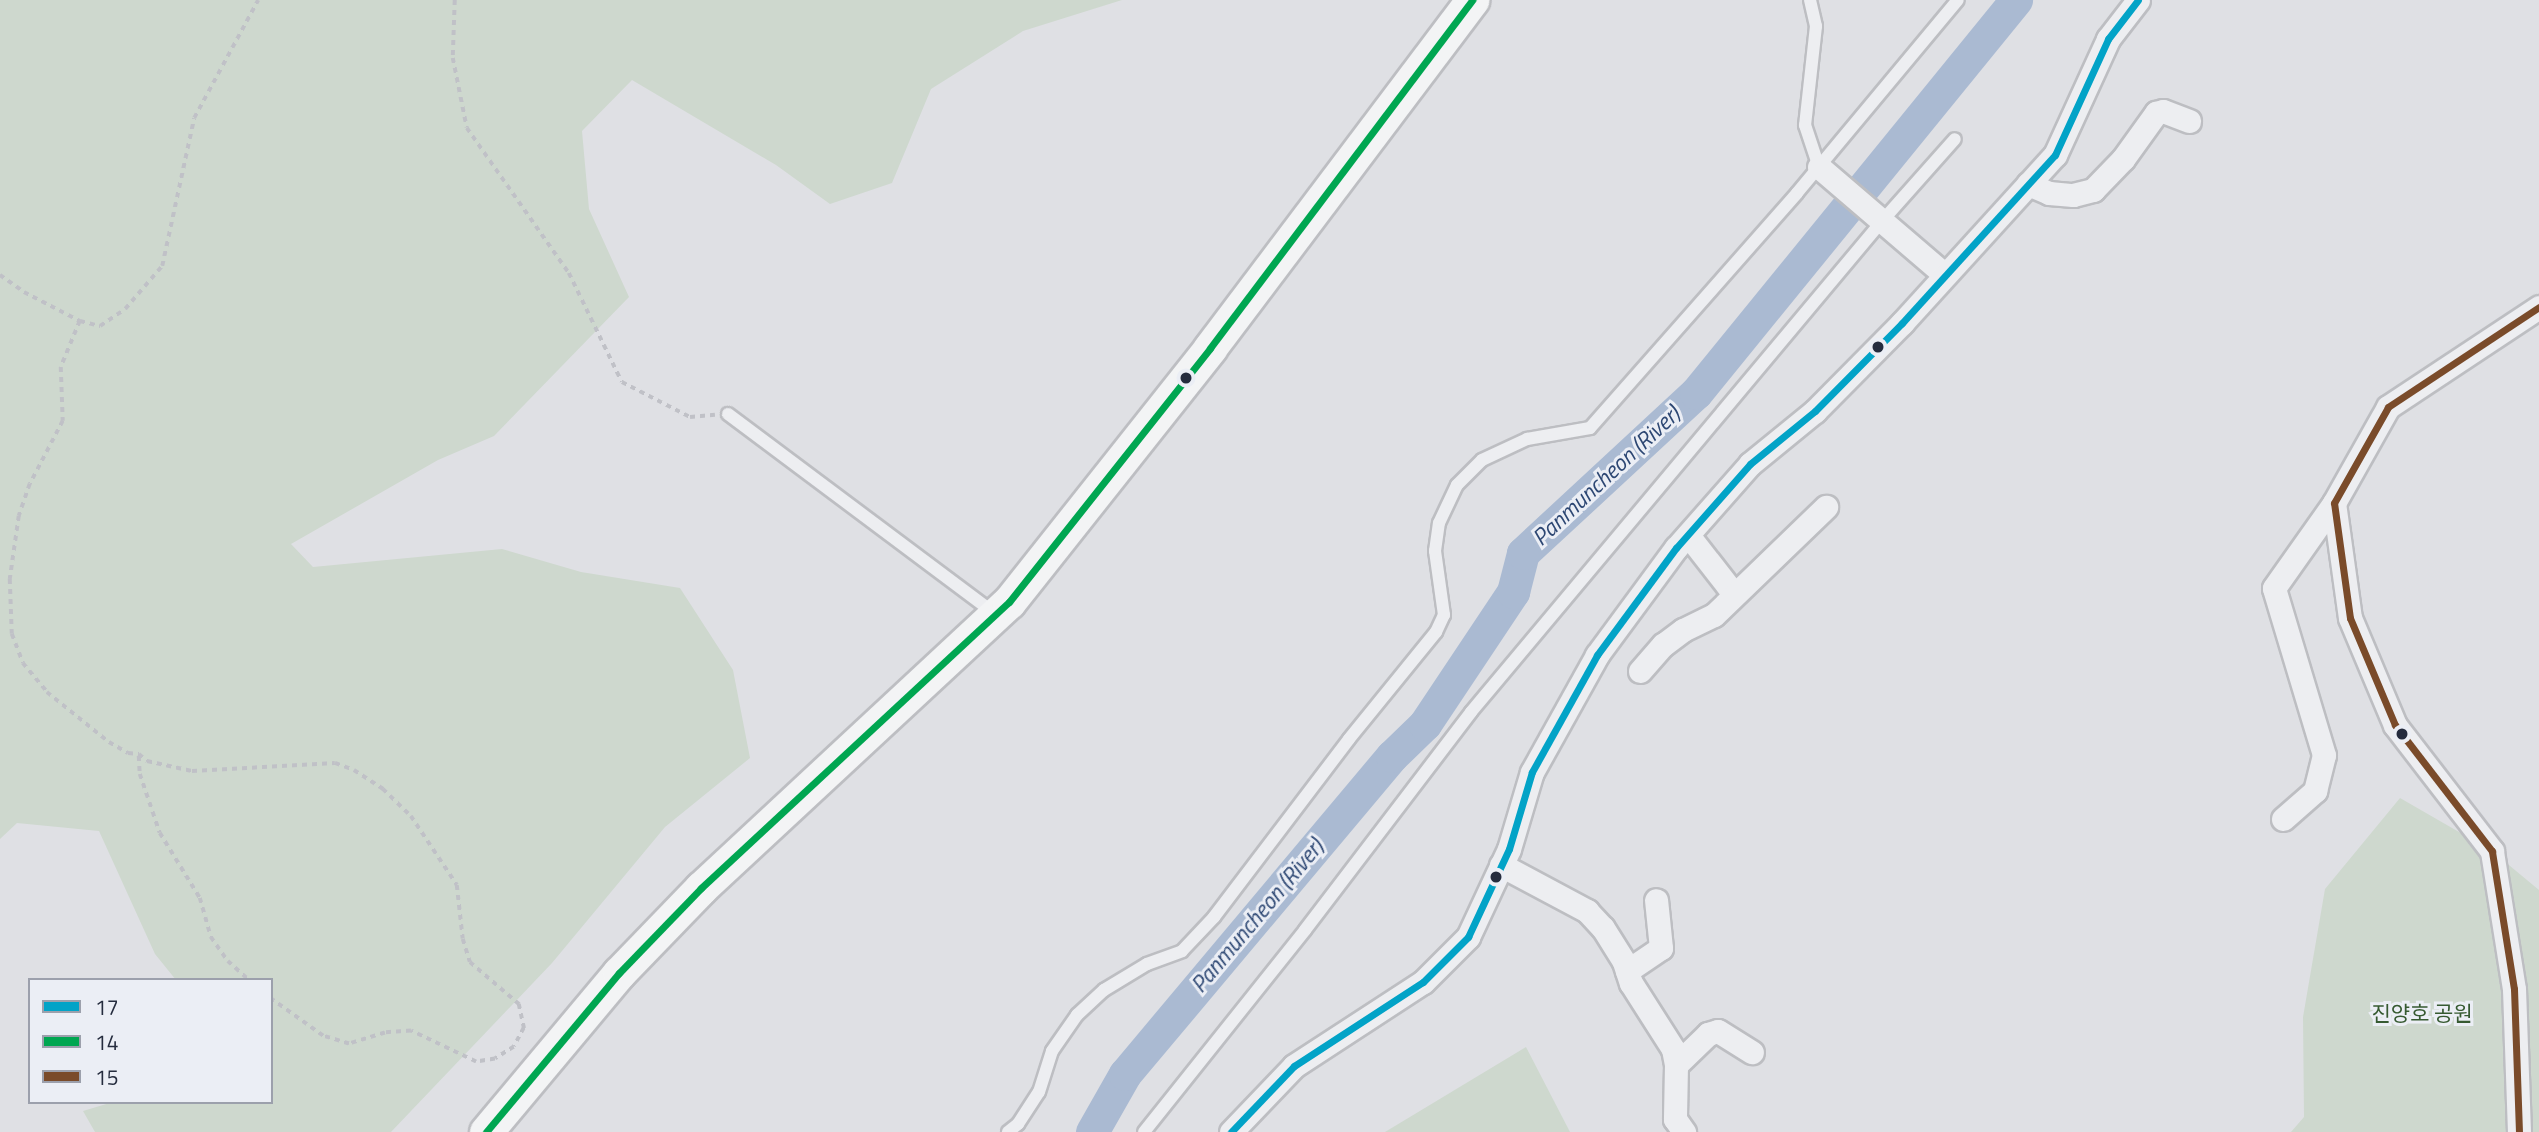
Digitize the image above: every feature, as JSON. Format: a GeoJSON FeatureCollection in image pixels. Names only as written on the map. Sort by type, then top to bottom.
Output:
{"type":"FeatureCollection","features":[{"type":"Feature","properties":{"kind":"street"},"geometry":{"type":"LineString","coordinates":[[486,1132],[619,972],[701,888],[1009,602],[1210,348],[1472,0]]}},
{"type":"Feature","properties":{"kind":"street"},"geometry":{"type":"LineString","coordinates":[[1231,1132],[1294,1066],[1432,973],[1468,937],[1501,865],[1532,772],[1591,666],[1688,535],[1750,464],[1815,411],[2055,155],[2108,39],[2138,0]]}},
{"type":"Feature","properties":{"kind":"street"},"geometry":{"type":"LineString","coordinates":[[2028,184],[2049,193],[2073,195],[2093,190],[2123,159],[2156,113],[2163,111],[2189,121]]}},
{"type":"Feature","properties":{"kind":"street"},"geometry":{"type":"LineString","coordinates":[[1819,167],[1944,275]]}},
{"type":"Feature","properties":{"kind":"street"},"geometry":{"type":"LineString","coordinates":[[2283,819],[2315,791],[2324,755],[2274,587],[2334,503],[2388,407],[2539,307]]}},
{"type":"Feature","properties":{"kind":"street"},"geometry":{"type":"LineString","coordinates":[[2334,503],[2350,618],[2395,725],[2493,851],[2514,989],[2519,1132]]}},
{"type":"Feature","properties":{"kind":"street"},"geometry":{"type":"LineString","coordinates":[[1640,671],[1663,645],[1683,630],[1714,615],[1826,507]]}},
{"type":"Feature","properties":{"kind":"street"},"geometry":{"type":"LineString","coordinates":[[1688,535],[1734,594]]}},
{"type":"Feature","properties":{"kind":"street"},"geometry":{"type":"LineString","coordinates":[[1501,865],[1587,911],[1603,928],[1631,983],[1672,1049],[1676,1065],[1675,1119],[1684,1132]]}},
{"type":"Feature","properties":{"kind":"street"},"geometry":{"type":"LineString","coordinates":[[1627,971],[1661,948],[1656,900]]}},
{"type":"Feature","properties":{"kind":"street"},"geometry":{"type":"LineString","coordinates":[[1676,1065],[1708,1034],[1718,1031],[1752,1052]]}},
{"type":"Feature","properties":{"kind":"lane"},"geometry":{"type":"LineString","coordinates":[[1810,0],[1816,26],[1805,125],[1819,167]]}},
{"type":"Feature","properties":{"kind":"lane"},"geometry":{"type":"LineString","coordinates":[[1008,1132],[1018,1124],[1039,1092],[1052,1051],[1077,1015],[1104,990],[1147,964],[1182,951],[1214,917],[1349,739],[1436,632],[1444,615],[1435,551],[1439,523],[1457,485],[1482,460],[1527,439],[1590,428],[1819,167],[1958,0]]}},
{"type":"Feature","properties":{"kind":"lane"},"geometry":{"type":"LineString","coordinates":[[1144,1132],[1305,930],[1471,712],[1883,220],[1955,138]]}},
{"type":"Feature","properties":{"kind":"lane"},"geometry":{"type":"LineString","coordinates":[[728,414],[995,615]]}},
{"type":"Feature","properties":{"kind":"path"},"geometry":{"type":"LineString","coordinates":[[0,275],[23,292],[80,321],[100,326],[125,310],[162,266],[194,118],[258,0]]}},
{"type":"Feature","properties":{"kind":"path"},"geometry":{"type":"LineString","coordinates":[[455,0],[453,58],[467,128],[569,273],[622,382],[690,417],[728,414]]}},
{"type":"Feature","properties":{"kind":"path"},"geometry":{"type":"LineString","coordinates":[[80,321],[61,367],[63,421],[30,484],[19,516],[10,579],[12,634],[23,663],[47,692],[109,742],[128,753],[139,754],[147,761],[192,771],[335,764],[354,770],[383,789],[411,816],[457,885],[463,939],[470,962],[519,1004],[524,1028],[514,1047],[495,1059],[476,1062],[411,1031],[385,1033],[349,1044],[323,1036],[273,1000]]}},
{"type":"Feature","properties":{"kind":"path"},"geometry":{"type":"LineString","coordinates":[[139,754],[140,774],[160,833],[200,898],[211,937],[228,961],[247,978]]}},
{"type":"Feature","properties":{"kind":"green space"},"geometry":{"type":"Polygon","coordinates":[[[0,0],[1122,0],[1023,31],[931,89],[892,183],[830,204],[776,165],[632,80],[582,131],[589,209],[629,297],[494,436],[438,460],[291,544],[313,567],[502,549],[581,572],[680,588],[733,670],[750,758],[665,827],[552,963],[391,1132],[95,1132],[83,1111],[106,1104],[273,1104],[273,978],[174,978],[155,954],[99,831],[17,823],[0,839],[0,0]]]}},
{"type":"Feature","properties":{"kind":"green space","name":"진양호 공원"},"geometry":{"type":"Polygon","coordinates":[[[2400,798],[2492,851],[2539,890],[2539,1132],[2291,1132],[2304,1117],[2303,1017],[2325,889],[2400,798]]]}},
{"type":"Feature","properties":{"kind":"green space"},"geometry":{"type":"Polygon","coordinates":[[[1526,1047],[1570,1132],[1385,1132],[1526,1047]]]}},
{"type":"Feature","properties":{"kind":"waterway","name":"Panmuncheon (River)"},"geometry":{"type":"LineString","coordinates":[[1092,1132],[1125,1074],[1392,756],[1425,724],[1513,592],[1523,553],[1696,393],[2016,0]]}},
{"type":"Feature","properties":{"kind":"transit line","name":"14"},"geometry":{"type":"LineString","coordinates":[[486,1132],[619,973],[701,888],[1009,602],[1210,348],[1472,0]]}},
{"type":"Feature","properties":{"kind":"transit line","name":"17"},"geometry":{"type":"LineString","coordinates":[[1231,1132],[1294,1066],[1423,982],[1468,937],[1509,849],[1532,772],[1597,655],[1676,548],[1750,464],[1815,411],[1902,323],[2055,155],[2108,39],[2138,0]]}},
{"type":"Feature","properties":{"kind":"transit line","name":"15"},"geometry":{"type":"LineString","coordinates":[[2519,1132],[2514,989],[2492,851],[2395,725],[2350,618],[2334,503],[2388,407],[2539,307]]}}]}
